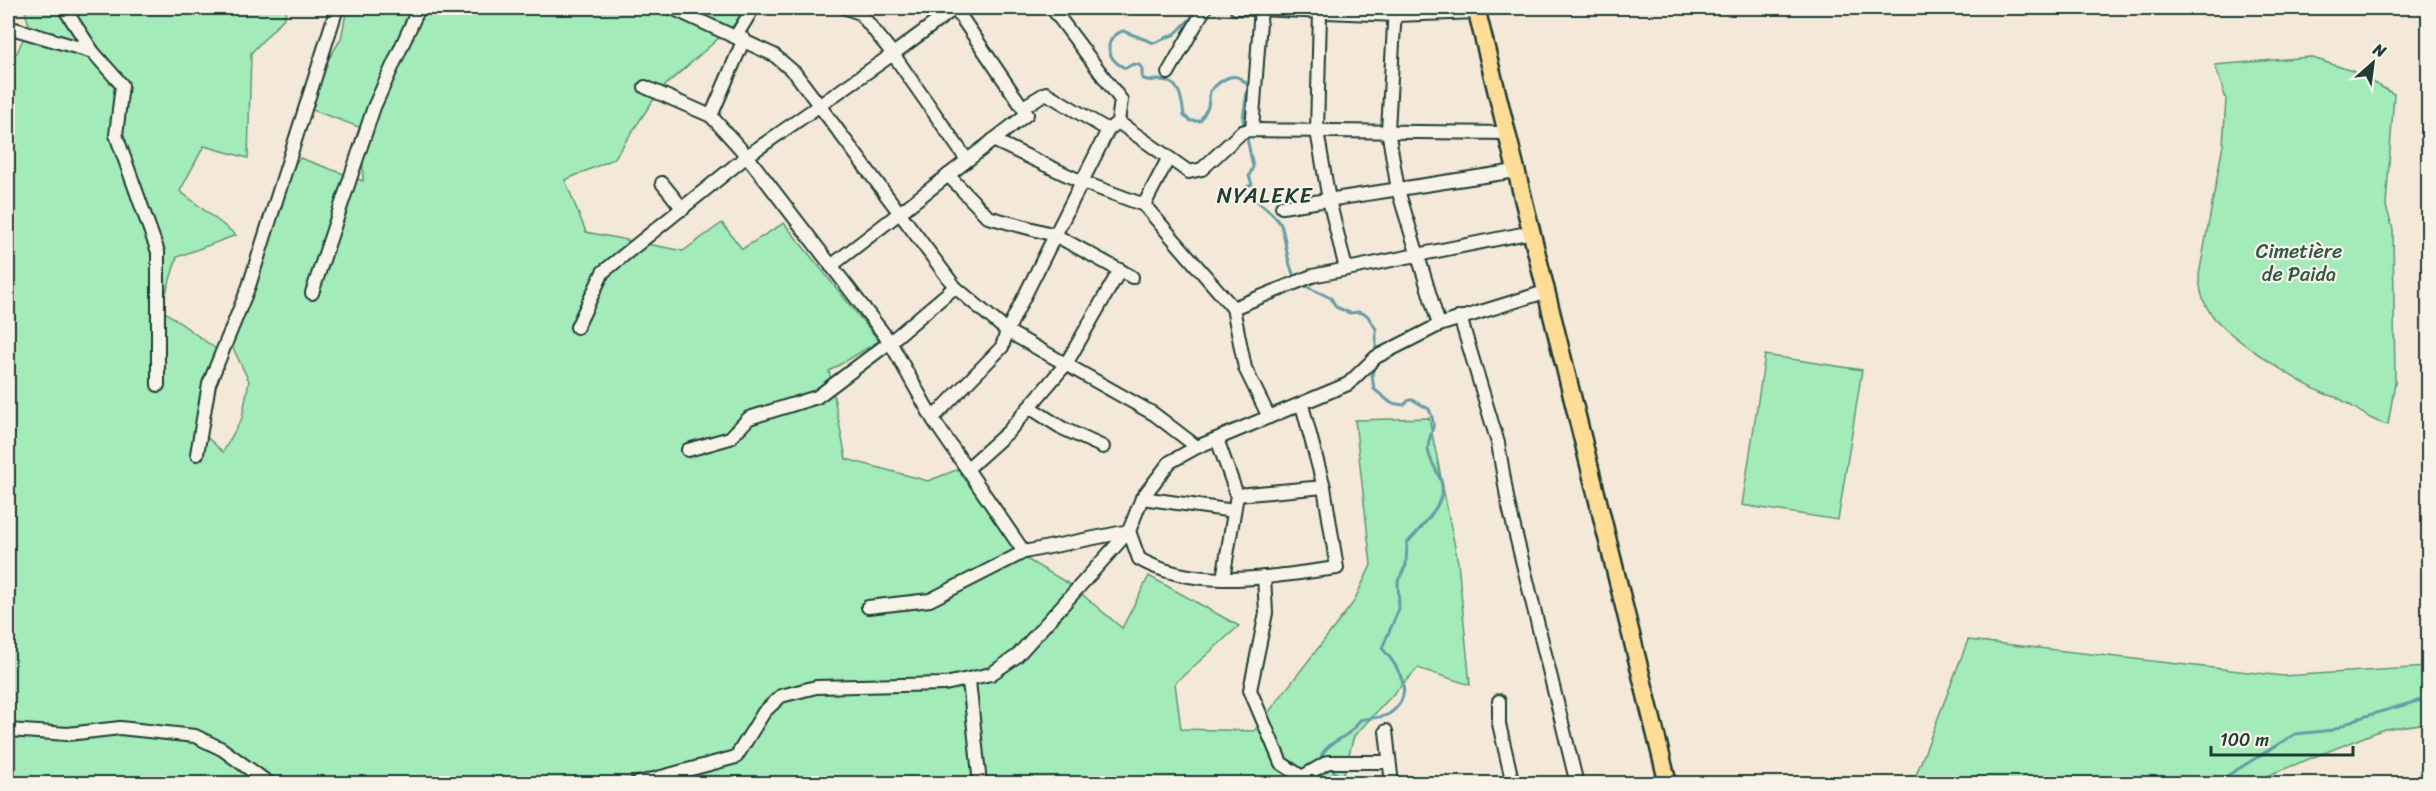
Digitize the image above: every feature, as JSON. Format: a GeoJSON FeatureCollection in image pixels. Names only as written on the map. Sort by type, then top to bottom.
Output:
{"type":"FeatureCollection","features":[{"type":"Feature","properties":{"kind":"highway"},"geometry":{"type":"LineString","coordinates":[[1477,10],[1668,783]]}},
{"type":"Feature","properties":{"kind":"street"},"geometry":{"type":"LineString","coordinates":[[64,8],[93,52],[122,85],[116,135],[158,252],[158,385]]}},
{"type":"Feature","properties":{"kind":"street"},"geometry":{"type":"LineString","coordinates":[[197,454],[209,384],[249,286],[337,8]]}},
{"type":"Feature","properties":{"kind":"street"},"geometry":{"type":"LineString","coordinates":[[312,293],[374,107],[419,8]]}},
{"type":"Feature","properties":{"kind":"street"},"geometry":{"type":"LineString","coordinates":[[672,8],[740,37],[774,55],[795,73],[821,104],[899,214],[955,287],[1007,331],[1154,414],[1197,447]]}},
{"type":"Feature","properties":{"kind":"street"},"geometry":{"type":"LineString","coordinates":[[711,116],[753,8]]}},
{"type":"Feature","properties":{"kind":"street"},"geometry":{"type":"LineString","coordinates":[[846,8],[860,13],[893,54],[967,160]]}},
{"type":"Feature","properties":{"kind":"street"},"geometry":{"type":"LineString","coordinates":[[577,327],[603,272],[747,156],[955,8],[1027,114],[831,266]]}},
{"type":"Feature","properties":{"kind":"street"},"geometry":{"type":"LineString","coordinates":[[933,418],[1002,346],[1007,331],[1055,235],[1113,126],[1121,100],[1052,8]]}},
{"type":"Feature","properties":{"kind":"street"},"geometry":{"type":"LineString","coordinates":[[1168,73],[1205,8]]}},
{"type":"Feature","properties":{"kind":"street"},"geometry":{"type":"LineString","coordinates":[[1239,8],[1303,10],[1320,13],[1477,10]]}},
{"type":"Feature","properties":{"kind":"street"},"geometry":{"type":"LineString","coordinates":[[1248,130],[1261,8]]}},
{"type":"Feature","properties":{"kind":"street"},"geometry":{"type":"LineString","coordinates":[[1396,11],[1388,130],[1398,190],[1439,325]]}},
{"type":"Feature","properties":{"kind":"street"},"geometry":{"type":"LineString","coordinates":[[1320,13],[1317,131],[1329,200],[1346,269]]}},
{"type":"Feature","properties":{"kind":"street"},"geometry":{"type":"LineString","coordinates":[[8,27],[93,52]]}},
{"type":"Feature","properties":{"kind":"street"},"geometry":{"type":"LineString","coordinates":[[645,87],[711,116],[747,156],[890,342],[933,418],[1024,552]]}},
{"type":"Feature","properties":{"kind":"street"},"geometry":{"type":"LineString","coordinates":[[1023,107],[1046,93],[1113,126],[1189,172],[1202,169],[1248,130],[1508,133]]}},
{"type":"Feature","properties":{"kind":"street"},"geometry":{"type":"LineString","coordinates":[[993,140],[1082,182],[1144,205],[1233,308],[1245,368],[1269,417]]}},
{"type":"Feature","properties":{"kind":"street"},"geometry":{"type":"LineString","coordinates":[[1144,205],[1168,159]]}},
{"type":"Feature","properties":{"kind":"street"},"geometry":{"type":"LineString","coordinates":[[1282,207],[1516,171]]}},
{"type":"Feature","properties":{"kind":"street"},"geometry":{"type":"LineString","coordinates":[[948,175],[988,217],[1055,235],[1132,277]]}},
{"type":"Feature","properties":{"kind":"street"},"geometry":{"type":"LineString","coordinates":[[662,183],[683,208]]}},
{"type":"Feature","properties":{"kind":"street"},"geometry":{"type":"LineString","coordinates":[[1233,308],[1312,276],[1532,232]]}},
{"type":"Feature","properties":{"kind":"street"},"geometry":{"type":"LineString","coordinates":[[968,468],[1008,432],[1066,364],[1120,270]]}},
{"type":"Feature","properties":{"kind":"street"},"geometry":{"type":"LineString","coordinates":[[688,450],[730,438],[749,418],[818,397],[890,342],[955,287]]}},
{"type":"Feature","properties":{"kind":"street"},"geometry":{"type":"LineString","coordinates":[[635,783],[736,757],[764,712],[781,696],[816,687],[945,684],[969,681],[991,674],[1017,656],[1129,531],[1142,498],[1170,462],[1197,447],[1348,384],[1376,357],[1439,325],[1548,291]]}},
{"type":"Feature","properties":{"kind":"street"},"geometry":{"type":"LineString","coordinates":[[1460,317],[1498,443],[1508,503],[1577,783]]}},
{"type":"Feature","properties":{"kind":"street"},"geometry":{"type":"LineString","coordinates":[[1129,531],[1139,560],[1162,572],[1223,579],[1264,577],[1337,568],[1324,487],[1302,405]]}},
{"type":"Feature","properties":{"kind":"street"},"geometry":{"type":"LineString","coordinates":[[1029,407],[1062,428],[1103,447]]}},
{"type":"Feature","properties":{"kind":"street"},"geometry":{"type":"LineString","coordinates":[[1217,439],[1237,495],[1223,579]]}},
{"type":"Feature","properties":{"kind":"street"},"geometry":{"type":"LineString","coordinates":[[1237,495],[1324,487]]}},
{"type":"Feature","properties":{"kind":"street"},"geometry":{"type":"LineString","coordinates":[[1142,498],[1234,511]]}},
{"type":"Feature","properties":{"kind":"street"},"geometry":{"type":"LineString","coordinates":[[868,607],[930,600],[1024,552],[1129,531]]}},
{"type":"Feature","properties":{"kind":"street"},"geometry":{"type":"LineString","coordinates":[[1264,577],[1266,613],[1250,690],[1281,763],[1302,777],[1325,763],[1389,762]]}},
{"type":"Feature","properties":{"kind":"street"},"geometry":{"type":"LineString","coordinates":[[969,681],[980,783]]}},
{"type":"Feature","properties":{"kind":"street"},"geometry":{"type":"LineString","coordinates":[[1498,701],[1499,724],[1513,783]]}},
{"type":"Feature","properties":{"kind":"street"},"geometry":{"type":"LineString","coordinates":[[8,730],[68,734],[120,728],[195,736],[222,749],[270,783]]}},
{"type":"Feature","properties":{"kind":"street"},"geometry":{"type":"LineString","coordinates":[[1386,731],[1392,783]]}},
{"type":"Feature","properties":{"kind":"street"},"geometry":{"type":"LineString","coordinates":[[694,783],[696,769]]}},
{"type":"Feature","properties":{"kind":"green space"},"geometry":{"type":"Polygon","coordinates":[[[24,8],[287,8],[284,18],[251,53],[248,158],[204,146],[180,191],[236,235],[177,257],[161,309],[216,349],[204,383],[196,427],[223,452],[242,418],[249,381],[231,344],[281,181],[300,158],[363,181],[362,128],[307,108],[316,79],[341,39],[347,8],[750,8],[744,16],[660,90],[614,159],[565,180],[586,232],[683,251],[722,223],[742,249],[784,223],[879,341],[829,371],[846,459],[928,481],[959,469],[1016,553],[1071,585],[1122,628],[1149,576],[1239,626],[1175,683],[1181,729],[1254,731],[1353,603],[1371,565],[1355,420],[1429,418],[1458,562],[1470,685],[1418,668],[1354,736],[1341,783],[8,784],[8,57],[17,53],[29,25],[24,8]]]}},
{"type":"Feature","properties":{"kind":"green space","name":"Cimetière de Paida"},"geometry":{"type":"Polygon","coordinates":[[[2310,57],[2352,71],[2394,94],[2386,206],[2393,229],[2395,382],[2388,425],[2369,417],[2338,398],[2311,387],[2247,346],[2211,314],[2205,305],[2201,291],[2199,275],[2223,145],[2226,99],[2215,65],[2310,57]]]}},
{"type":"Feature","properties":{"kind":"green space"},"geometry":{"type":"Polygon","coordinates":[[[1765,355],[1862,370],[1838,520],[1742,505],[1765,355]]]}},
{"type":"Feature","properties":{"kind":"green space"},"geometry":{"type":"Polygon","coordinates":[[[1968,640],[2283,676],[2428,667],[2428,723],[2384,729],[2249,783],[1913,783],[1968,640]]]}},
{"type":"Feature","properties":{"kind":"waterway"},"geometry":{"type":"LineString","coordinates":[[1193,8],[1197,12],[1175,34],[1154,43],[1123,31],[1116,34],[1109,44],[1111,55],[1119,65],[1126,68],[1133,64],[1139,65],[1142,68],[1144,79],[1167,81],[1176,87],[1184,116],[1191,121],[1200,121],[1208,107],[1210,91],[1224,79],[1239,78],[1248,86],[1244,126]]}},
{"type":"Feature","properties":{"kind":"waterway"},"geometry":{"type":"LineString","coordinates":[[1246,133],[1253,167],[1249,176],[1252,184],[1244,189],[1244,193],[1266,208],[1277,219],[1284,235],[1290,266],[1295,278]]}},
{"type":"Feature","properties":{"kind":"waterway"},"geometry":{"type":"LineString","coordinates":[[1303,285],[1331,298],[1336,307],[1350,313],[1358,312],[1367,315],[1376,329],[1376,352]]}},
{"type":"Feature","properties":{"kind":"waterway"},"geometry":{"type":"LineString","coordinates":[[1324,760],[1321,757],[1324,751],[1351,731],[1360,720],[1389,714],[1402,698],[1404,690],[1399,672],[1382,648],[1399,609],[1398,581],[1406,565],[1407,543],[1436,508],[1442,492],[1441,481],[1428,449],[1433,427],[1429,409],[1413,400],[1409,400],[1404,405],[1391,403],[1374,389],[1372,375],[1375,364]]}},
{"type":"Feature","properties":{"kind":"waterway"},"geometry":{"type":"LineString","coordinates":[[2198,784],[2217,782],[2295,734],[2333,730],[2356,719],[2421,700],[2428,692]]}},
{"type":"Feature","properties":{"kind":"waterway"},"geometry":{"type":"LineString","coordinates":[[1328,765],[1338,776],[1339,784]]}},
{"type":"Feature","properties":{"kind":"district","name":"NYALEKE"},"geometry":{"type":"Point","coordinates":[1265,195]}}]}
